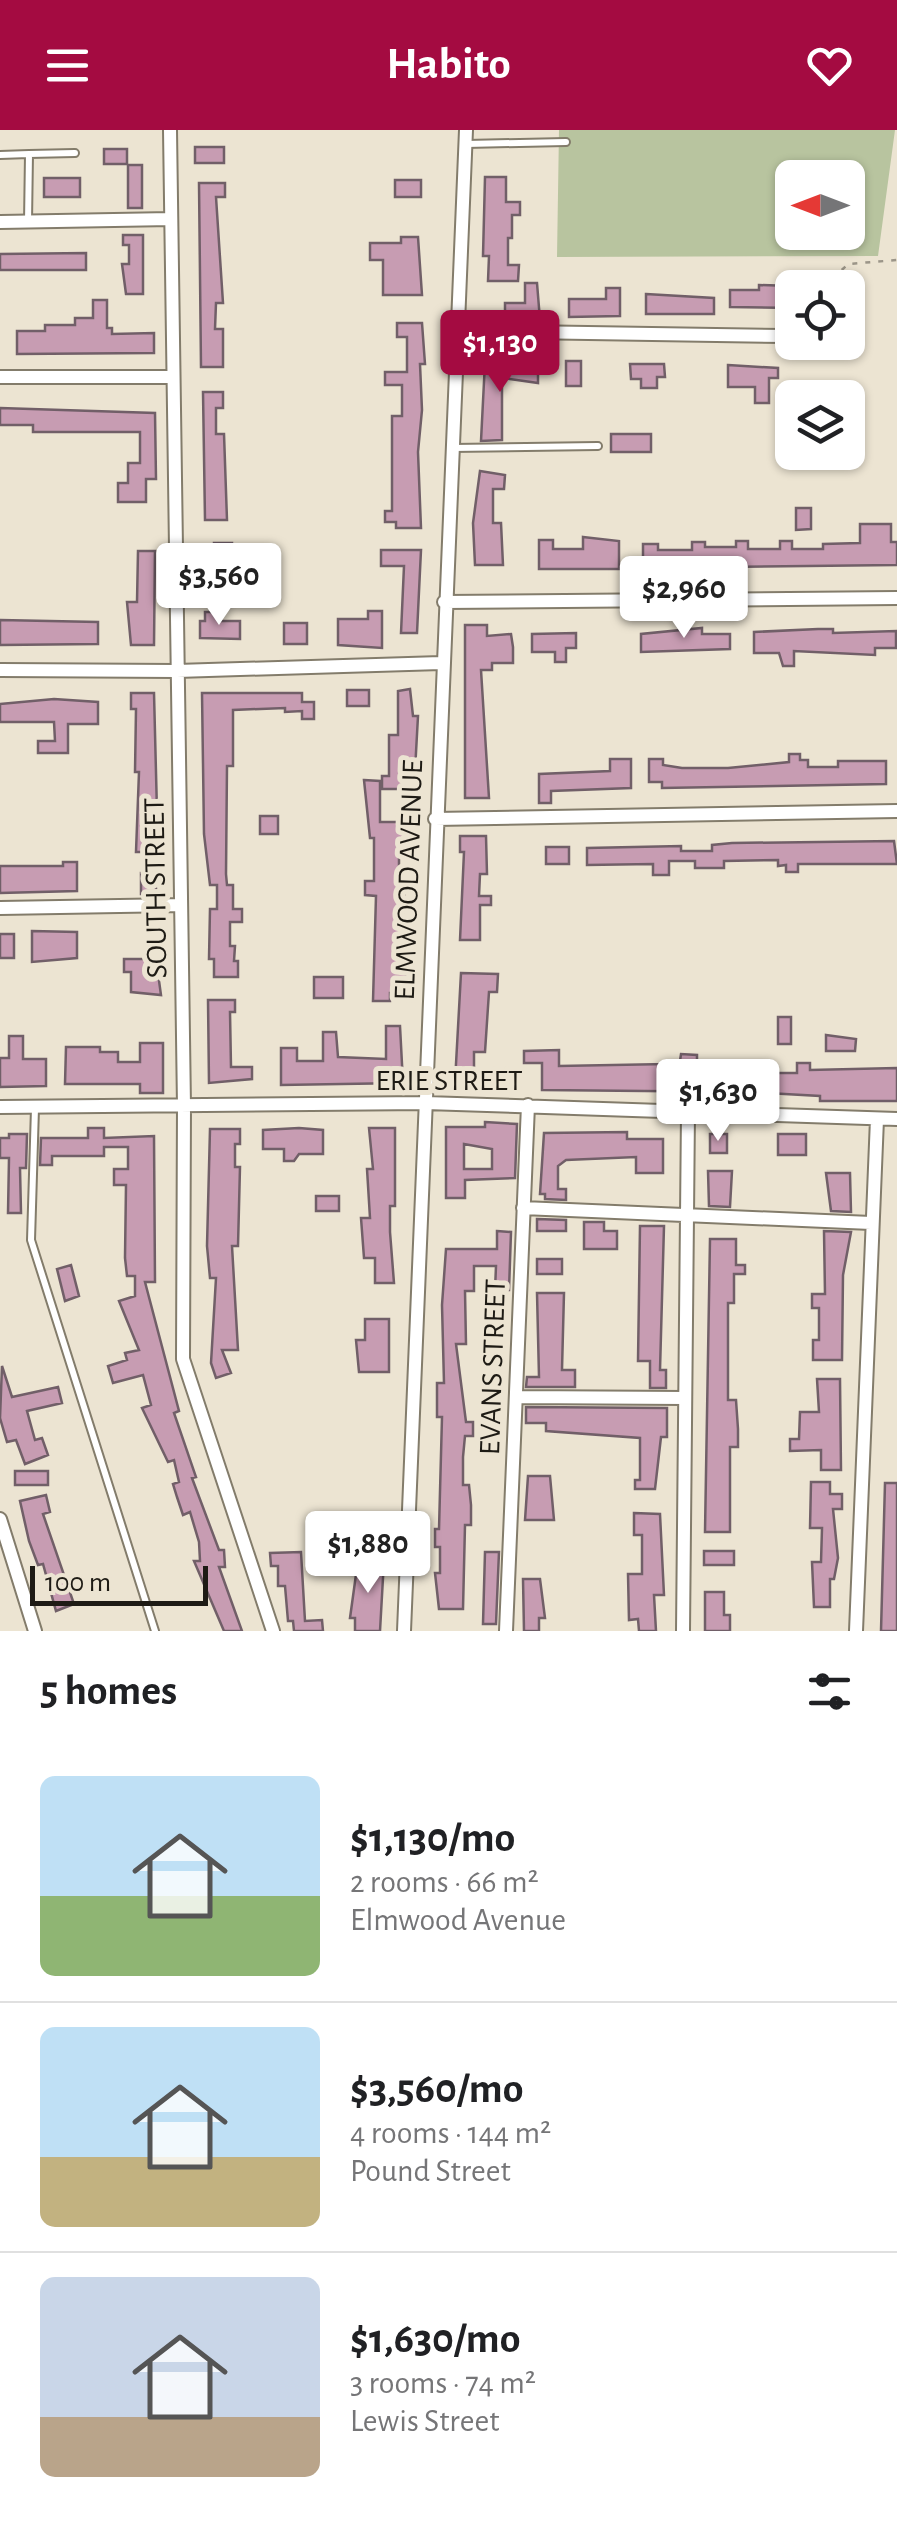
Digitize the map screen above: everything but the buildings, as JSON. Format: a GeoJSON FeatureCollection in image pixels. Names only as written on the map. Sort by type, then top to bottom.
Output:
{"type":"FeatureCollection","features":[{"type":"Feature","properties":{"kind":"street","name":"SOUTH STREET"},"geometry":{"type":"LineString","coordinates":[[170,130],[184,1106],[183,1358],[274,1631]]}},
{"type":"Feature","properties":{"kind":"street","name":"ELMWOOD AVENUE"},"geometry":{"type":"LineString","coordinates":[[404,1631],[465,137]]}},
{"type":"Feature","properties":{"kind":"street"},"geometry":{"type":"LineString","coordinates":[[0,222],[171,219]]}},
{"type":"Feature","properties":{"kind":"street"},"geometry":{"type":"LineString","coordinates":[[457,330],[775,336]]}},
{"type":"Feature","properties":{"kind":"street"},"geometry":{"type":"LineString","coordinates":[[0,377],[173,377]]}},
{"type":"Feature","properties":{"kind":"street"},"geometry":{"type":"LineString","coordinates":[[444,602],[897,598]]}},
{"type":"Feature","properties":{"kind":"street"},"geometry":{"type":"LineString","coordinates":[[0,670],[178,671],[441,663]]}},
{"type":"Feature","properties":{"kind":"street"},"geometry":{"type":"LineString","coordinates":[[435,819],[897,811]]}},
{"type":"Feature","properties":{"kind":"street"},"geometry":{"type":"LineString","coordinates":[[0,908],[179,905]]}},
{"type":"Feature","properties":{"kind":"street","name":"ERIE STREET"},"geometry":{"type":"LineString","coordinates":[[0,1108],[426,1103],[897,1119]]}},
{"type":"Feature","properties":{"kind":"street","name":"EVANS STREET"},"geometry":{"type":"LineString","coordinates":[[506,1631],[528,1105]]}},
{"type":"Feature","properties":{"kind":"street"},"geometry":{"type":"LineString","coordinates":[[683,1631],[688,1112]]}},
{"type":"Feature","properties":{"kind":"street"},"geometry":{"type":"LineString","coordinates":[[856,1631],[876,1119]]}},
{"type":"Feature","properties":{"kind":"street"},"geometry":{"type":"LineString","coordinates":[[523,1208],[872,1224]]}},
{"type":"Feature","properties":{"kind":"street"},"geometry":{"type":"LineString","coordinates":[[516,1397],[686,1398]]}},
{"type":"Feature","properties":{"kind":"street"},"geometry":{"type":"LineString","coordinates":[[0,1519],[36,1631]]}},
{"type":"Feature","properties":{"kind":"lane"},"geometry":{"type":"LineString","coordinates":[[465,137],[566,142]]}},
{"type":"Feature","properties":{"kind":"lane"},"geometry":{"type":"LineString","coordinates":[[28,222],[29,154]]}},
{"type":"Feature","properties":{"kind":"lane"},"geometry":{"type":"LineString","coordinates":[[0,155],[75,154]]}},
{"type":"Feature","properties":{"kind":"lane"},"geometry":{"type":"LineString","coordinates":[[451,448],[598,446]]}},
{"type":"Feature","properties":{"kind":"lane"},"geometry":{"type":"LineString","coordinates":[[34,1108],[31,1240],[155,1631]]}},
{"type":"Feature","properties":{"kind":"path"},"geometry":{"type":"LineString","coordinates":[[838,270],[848,264],[897,260]]}},
{"type":"Feature","properties":{"kind":"green space"},"geometry":{"type":"Polygon","coordinates":[[[559,130],[895,130],[878,256],[557,257],[559,130]]]}}]}
